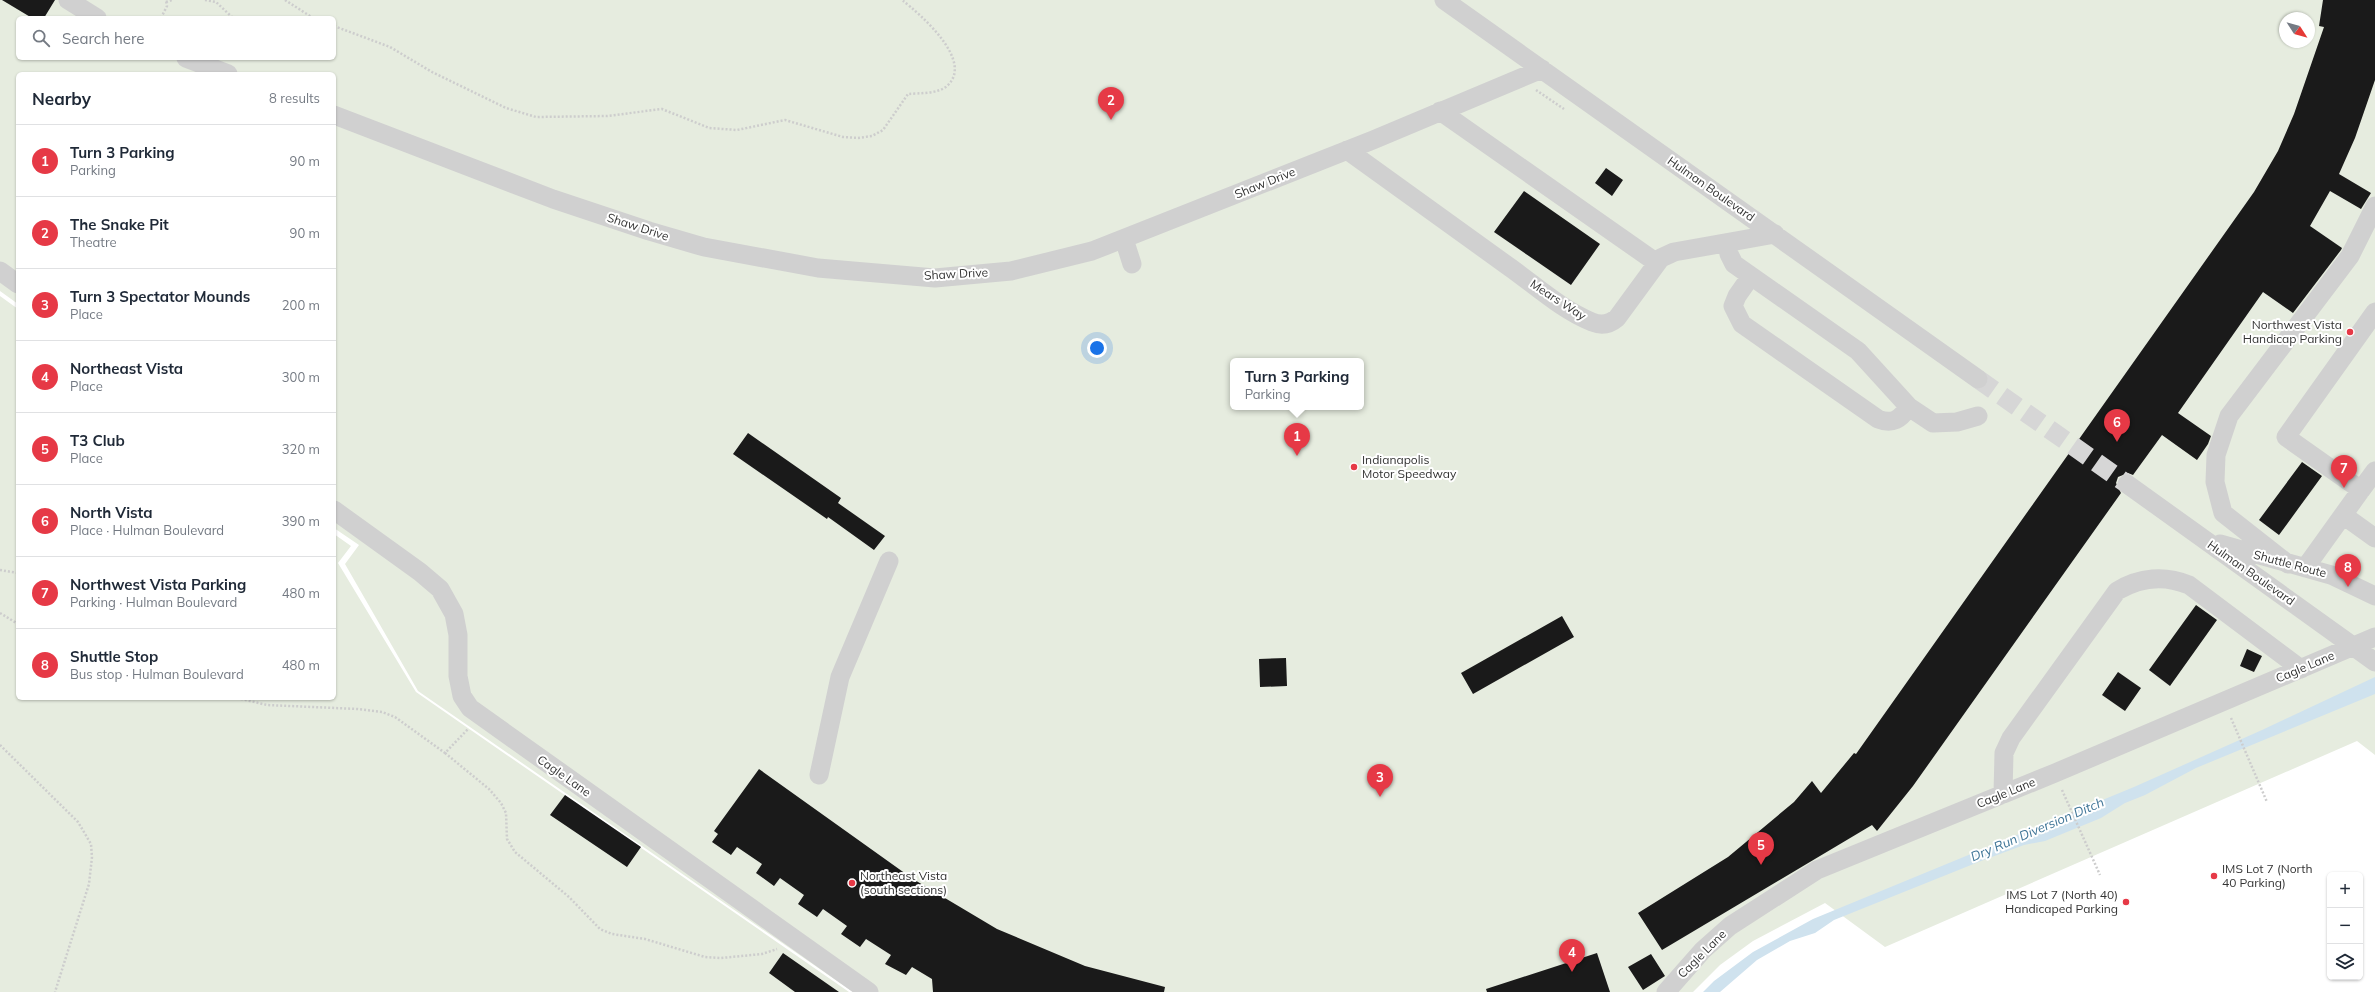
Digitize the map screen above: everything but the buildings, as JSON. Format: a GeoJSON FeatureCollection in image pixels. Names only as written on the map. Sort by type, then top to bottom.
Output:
{"type":"FeatureCollection","features":[{"type":"Feature","properties":{"kind":"street"},"geometry":{"type":"LineString","coordinates":[[68,0],[93,16]]}},
{"type":"Feature","properties":{"kind":"street","name":"Hulman Boulevard"},"geometry":{"type":"LineString","coordinates":[[1444,0],[1776,234],[1978,379]]}},
{"type":"Feature","properties":{"kind":"street"},"geometry":{"type":"LineString","coordinates":[[191,60],[223,72]]}},
{"type":"Feature","properties":{"kind":"street","name":"Shaw Drive"},"geometry":{"type":"LineString","coordinates":[[336,116],[553,199],[649,231],[704,247],[788,263],[843,270],[935,278],[1011,271],[1065,259],[1124,240],[1542,70]]}},
{"type":"Feature","properties":{"kind":"street"},"geometry":{"type":"LineString","coordinates":[[1440,111],[1657,263]]}},
{"type":"Feature","properties":{"kind":"street","name":"Mears Way"},"geometry":{"type":"LineString","coordinates":[[1347,150],[1549,295],[1575,313],[1593,323],[1611,323],[1617,318],[1661,258],[1674,252],[1776,234]]}},
{"type":"Feature","properties":{"kind":"street"},"geometry":{"type":"LineString","coordinates":[[2375,206],[2350,256],[2228,416],[2216,455],[2215,482],[2224,513],[2297,566],[2343,515],[2375,471]]}},
{"type":"Feature","properties":{"kind":"street"},"geometry":{"type":"LineString","coordinates":[[1124,240],[1132,264]]}},
{"type":"Feature","properties":{"kind":"street"},"geometry":{"type":"LineString","coordinates":[[1727,243],[1729,254],[1734,264],[1858,351],[1909,407],[1933,423],[1958,422],[1978,416]]}},
{"type":"Feature","properties":{"kind":"street"},"geometry":{"type":"LineString","coordinates":[[0,271],[16,283]]}},
{"type":"Feature","properties":{"kind":"street"},"geometry":{"type":"LineString","coordinates":[[1751,276],[1737,296],[1733,306],[1742,324],[1878,419],[1886,422],[1895,422],[1901,418],[1909,407]]}},
{"type":"Feature","properties":{"kind":"street"},"geometry":{"type":"LineString","coordinates":[[2361,490],[2286,437],[2375,312]]}},
{"type":"Feature","properties":{"kind":"street","name":"Hulman Boulevard"},"geometry":{"type":"LineString","coordinates":[[2127,484],[2365,654]]}},
{"type":"Feature","properties":{"kind":"street","name":"Cagle Lane"},"geometry":{"type":"LineString","coordinates":[[336,511],[420,572],[440,589],[454,614],[458,635],[458,676],[462,696],[470,708],[480,717],[869,992]]}},
{"type":"Feature","properties":{"kind":"street"},"geometry":{"type":"LineString","coordinates":[[2343,515],[2375,538]]}},
{"type":"Feature","properties":{"kind":"street","name":"Shuttle Route"},"geometry":{"type":"LineString","coordinates":[[2203,538],[2345,581],[2375,596]]}},
{"type":"Feature","properties":{"kind":"street"},"geometry":{"type":"LineString","coordinates":[[819,775],[840,677],[889,561]]}},
{"type":"Feature","properties":{"kind":"street"},"geometry":{"type":"LineString","coordinates":[[2003,794],[2004,753],[2011,738],[2117,591],[2128,584],[2151,578],[2175,579],[2189,584],[2301,669]]}},
{"type":"Feature","properties":{"kind":"street","name":"Cagle Lane"},"geometry":{"type":"LineString","coordinates":[[1666,992],[1703,950],[1730,926],[1815,871],[2301,669],[2365,654],[2375,637]]}},
{"type":"Feature","properties":{"kind":"path"},"geometry":{"type":"LineString","coordinates":[[162,16],[167,6],[166,1],[172,0]]}},
{"type":"Feature","properties":{"kind":"path"},"geometry":{"type":"LineString","coordinates":[[205,0],[216,2],[231,16]]}},
{"type":"Feature","properties":{"kind":"path"},"geometry":{"type":"LineString","coordinates":[[285,0],[310,16]]}},
{"type":"Feature","properties":{"kind":"path"},"geometry":{"type":"LineString","coordinates":[[336,27],[390,47],[432,72],[506,108],[536,117],[607,116],[662,109],[709,128],[736,130],[785,120],[843,137],[858,138],[872,136],[883,130],[908,94],[937,91],[947,87],[953,77],[955,70],[947,45],[927,20],[902,0]]}},
{"type":"Feature","properties":{"kind":"path"},"geometry":{"type":"LineString","coordinates":[[0,570],[16,574]]}},
{"type":"Feature","properties":{"kind":"path"},"geometry":{"type":"LineString","coordinates":[[0,613],[16,623]]}},
{"type":"Feature","properties":{"kind":"path"},"geometry":{"type":"LineString","coordinates":[[246,700],[267,705],[358,708],[382,712],[395,717],[445,753],[489,789],[501,803],[506,813],[508,839],[515,852],[569,897],[600,929],[612,934],[645,939],[705,957],[721,958],[762,954],[777,948],[783,952]]}},
{"type":"Feature","properties":{"kind":"path"},"geometry":{"type":"LineString","coordinates":[[445,753],[480,717]]}},
{"type":"Feature","properties":{"kind":"path"},"geometry":{"type":"LineString","coordinates":[[2231,719],[2267,802]]}},
{"type":"Feature","properties":{"kind":"path"},"geometry":{"type":"LineString","coordinates":[[0,745],[78,822],[91,844],[92,858],[89,884],[55,992]]}},
{"type":"Feature","properties":{"kind":"path"},"geometry":{"type":"LineString","coordinates":[[2062,790],[2100,875]]}},
{"type":"Feature","properties":{"kind":"shaded area","name":"Indianapolis Motor Speedway"},"geometry":{"type":"Polygon","coordinates":[[[0,0],[2375,0],[2375,755],[2357,741],[1885,947],[1825,903],[1753,941],[1720,965],[1693,992],[853,992],[418,691],[345,564],[359,545],[336,529],[336,72],[16,72],[16,303],[0,291],[0,0]]]}},
{"type":"Feature","properties":{"kind":"shaded area"},"geometry":{"type":"Polygon","coordinates":[[[0,296],[16,308],[16,700],[336,700],[336,535],[351,546],[338,563],[416,692],[849,992],[0,992],[0,296]]]}},
{"type":"Feature","properties":{"kind":"water","name":"Dry Run Diversion Ditch"},"geometry":{"type":"Polygon","coordinates":[[[2375,677],[2375,694],[2196,768],[2145,795],[2125,803],[2101,818],[2045,841],[2024,845],[1981,861],[1834,920],[1815,933],[1790,941],[1757,960],[1720,992],[1703,992],[1714,981],[1753,952],[1813,919],[2134,787],[2262,730],[2375,677]]]}},
{"type":"Feature","properties":{"kind":"tunnel"},"geometry":{"type":"LineString","coordinates":[[1978,379],[2127,484]]}},
{"type":"Feature","properties":{"kind":"place","name":"The Snake Pit"},"geometry":{"type":"Point","coordinates":[1111,120]}},
{"type":"Feature","properties":{"kind":"place","name":"Northwest Vista Handicap Parking"},"geometry":{"type":"Point","coordinates":[2350,332]}},
{"type":"Feature","properties":{"kind":"place","name":"North Vista"},"geometry":{"type":"Point","coordinates":[2117,442]}},
{"type":"Feature","properties":{"kind":"place","name":"Turn 3 Parking"},"geometry":{"type":"Point","coordinates":[1297,456]}},
{"type":"Feature","properties":{"kind":"place","name":"Indianapolis Motor Speedway"},"geometry":{"type":"Point","coordinates":[1354,467]}},
{"type":"Feature","properties":{"kind":"place","name":"Northwest Vista Parking"},"geometry":{"type":"Point","coordinates":[2344,488]}},
{"type":"Feature","properties":{"kind":"place","name":"Shuttle Stop"},"geometry":{"type":"Point","coordinates":[2348,587]}},
{"type":"Feature","properties":{"kind":"place","name":"Turn 3 Spectator Mounds"},"geometry":{"type":"Point","coordinates":[1380,797]}},
{"type":"Feature","properties":{"kind":"place","name":"T3 Club"},"geometry":{"type":"Point","coordinates":[1761,865]}},
{"type":"Feature","properties":{"kind":"place","name":"IMS Lot 7 (North 40 Parking)"},"geometry":{"type":"Point","coordinates":[2214,876]}},
{"type":"Feature","properties":{"kind":"place","name":"Northeast Vista (south sections)"},"geometry":{"type":"Point","coordinates":[852,883]}},
{"type":"Feature","properties":{"kind":"place","name":"IMS Lot 7 (North 40) Handicaped Parking"},"geometry":{"type":"Point","coordinates":[2126,902]}},
{"type":"Feature","properties":{"kind":"place","name":"Northeast Vista"},"geometry":{"type":"Point","coordinates":[1572,972]}}]}
